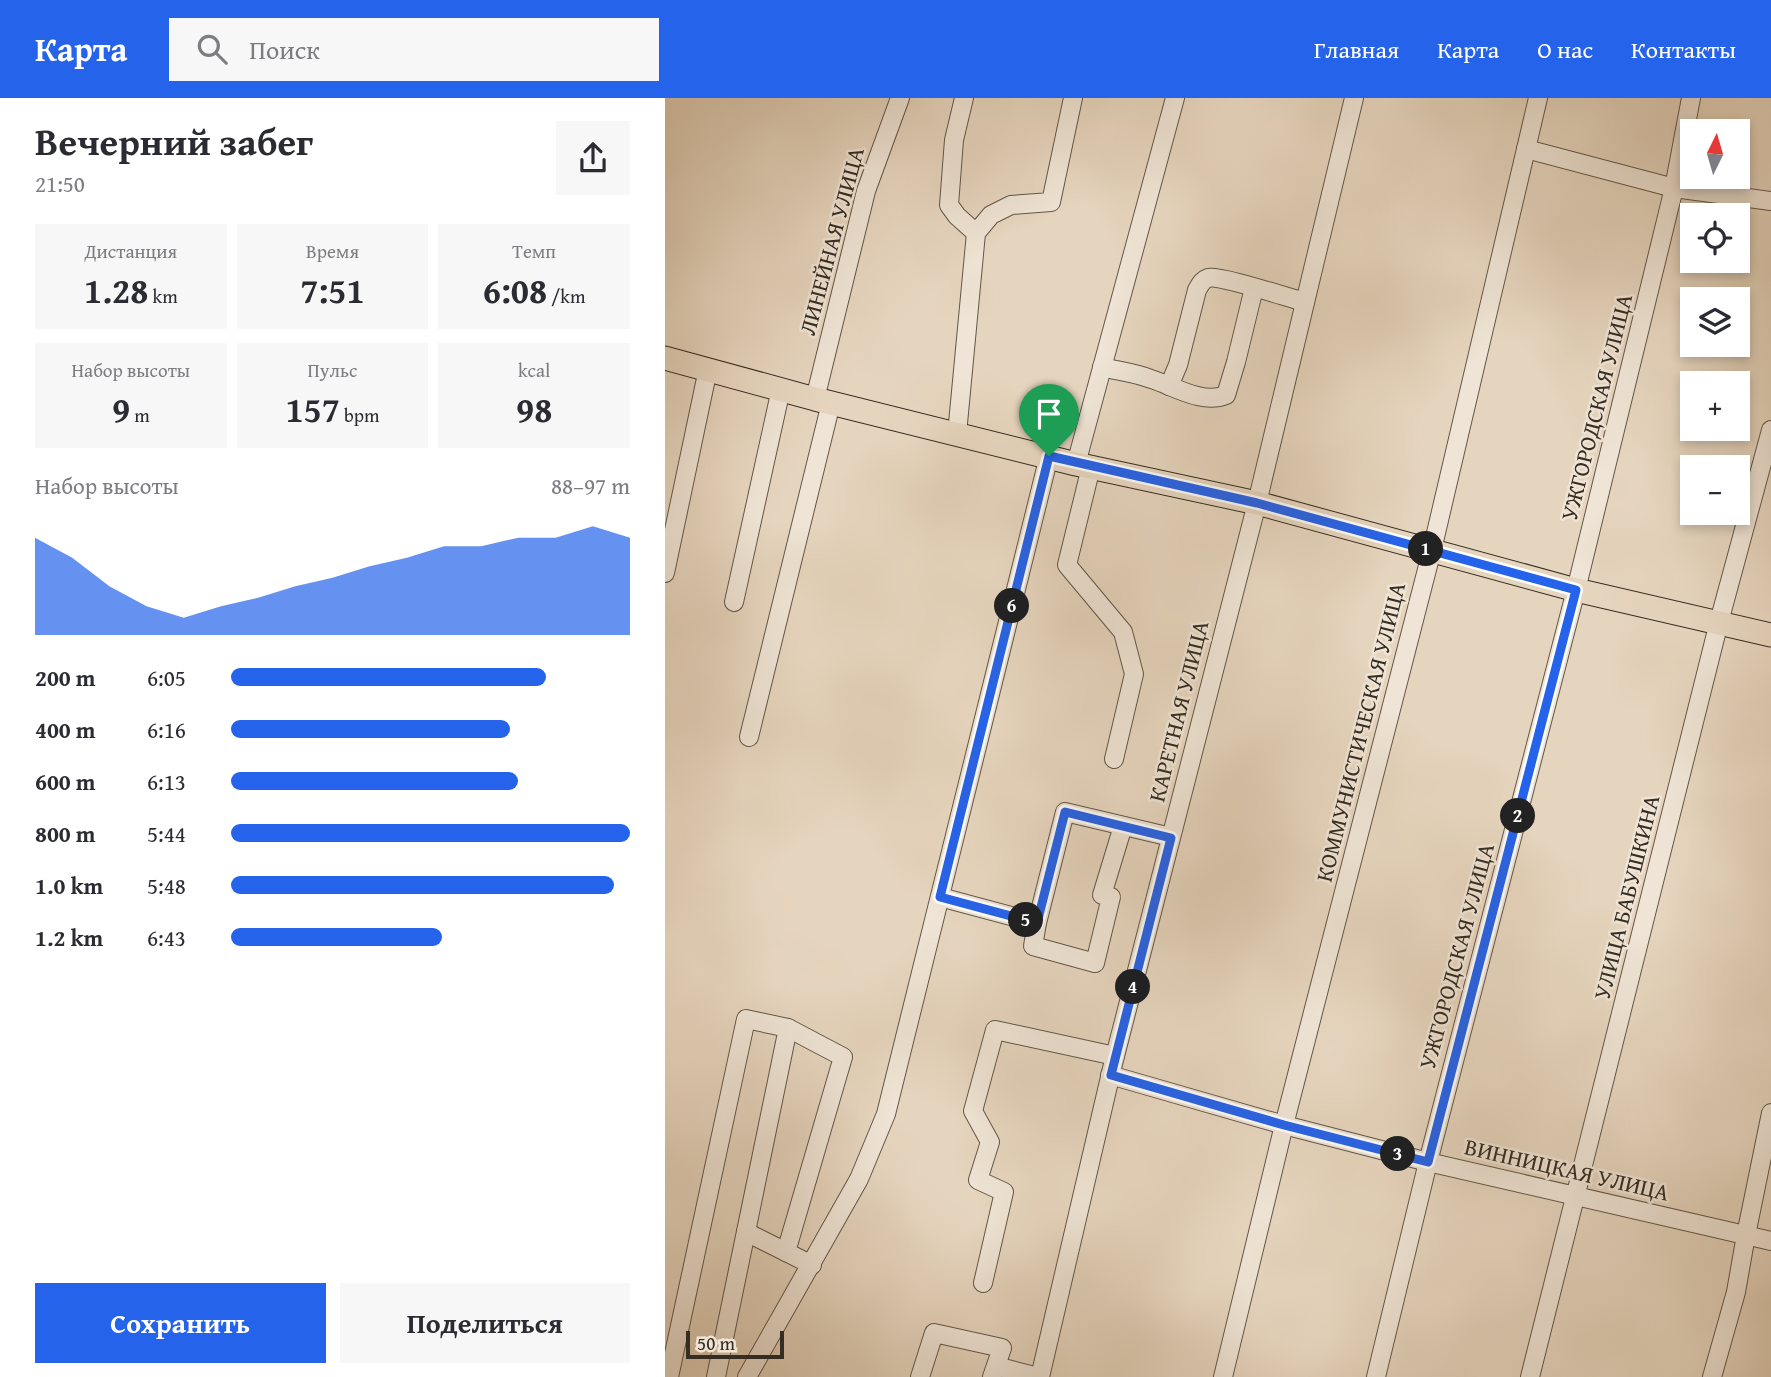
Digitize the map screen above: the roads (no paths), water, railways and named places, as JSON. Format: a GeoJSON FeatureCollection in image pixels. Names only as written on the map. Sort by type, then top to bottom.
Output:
{"type":"FeatureCollection","features":[{"type":"Feature","properties":{"kind":"main road"},"geometry":{"type":"LineString","coordinates":[[665,358],[823,401],[1083,465],[1257,503],[1576,590],[1771,635]]}},
{"type":"Feature","properties":{"kind":"street","name":"ЛИНЕЙНАЯ УЛИЦА"},"geometry":{"type":"LineString","coordinates":[[750,737],[866,191],[899,98]]}},
{"type":"Feature","properties":{"kind":"street"},"geometry":{"type":"LineString","coordinates":[[964,98],[954,140],[949,205],[957,216],[977,233]]}},
{"type":"Feature","properties":{"kind":"street"},"geometry":{"type":"LineString","coordinates":[[957,434],[977,233],[991,215],[1011,205],[1051,202],[1073,98]]}},
{"type":"Feature","properties":{"kind":"street"},"geometry":{"type":"LineString","coordinates":[[1114,760],[1134,674],[1123,632],[1067,565],[1102,367],[1175,98]]}},
{"type":"Feature","properties":{"kind":"street","name":"КАРЕТНАЯ УЛИЦА"},"geometry":{"type":"LineString","coordinates":[[1039,1377],[1115,1056],[1257,503],[1354,98]]}},
{"type":"Feature","properties":{"kind":"street","name":"КОММУНИСТИЧЕСКАЯ УЛИЦА"},"geometry":{"type":"LineString","coordinates":[[1223,1377],[1284,1125],[1431,550],[1538,98]]}},
{"type":"Feature","properties":{"kind":"street","name":"УЖГОРОДСКАЯ УЛИЦА"},"geometry":{"type":"LineString","coordinates":[[1375,1377],[1576,590],[1674,188],[1691,98]]}},
{"type":"Feature","properties":{"kind":"street"},"geometry":{"type":"LineString","coordinates":[[1526,149],[1674,188],[1771,201]]}},
{"type":"Feature","properties":{"kind":"street"},"geometry":{"type":"LineString","coordinates":[[1169,386],[1178,365],[1201,283],[1209,277],[1305,302]]}},
{"type":"Feature","properties":{"kind":"street"},"geometry":{"type":"LineString","coordinates":[[1102,367],[1149,378],[1208,398],[1217,399],[1226,395],[1254,288]]}},
{"type":"Feature","properties":{"kind":"street"},"geometry":{"type":"LineString","coordinates":[[665,573],[708,369]]}},
{"type":"Feature","properties":{"kind":"street"},"geometry":{"type":"LineString","coordinates":[[734,602],[781,389]]}},
{"type":"Feature","properties":{"kind":"street","name":"УЛИЦА БАБУШКИНА"},"geometry":{"type":"LineString","coordinates":[[1530,1377],[1719,622],[1771,430]]}},
{"type":"Feature","properties":{"kind":"street"},"geometry":{"type":"LineString","coordinates":[[747,1377],[859,1179],[886,1114],[1049,456]]}},
{"type":"Feature","properties":{"kind":"street"},"geometry":{"type":"LineString","coordinates":[[1123,826],[1102,895],[1111,897],[1095,963],[1033,946],[1065,812],[1123,826],[1171,838]]}},
{"type":"Feature","properties":{"kind":"street"},"geometry":{"type":"LineString","coordinates":[[940,897],[1037,923]]}},
{"type":"Feature","properties":{"kind":"street"},"geometry":{"type":"LineString","coordinates":[[669,1377],[745,1019],[788,1028],[843,1057],[786,1252]]}},
{"type":"Feature","properties":{"kind":"street"},"geometry":{"type":"LineString","coordinates":[[716,1377],[788,1028]]}},
{"type":"Feature","properties":{"kind":"street"},"geometry":{"type":"LineString","coordinates":[[983,1283],[1004,1192],[978,1180],[990,1142],[973,1111],[995,1030],[1115,1056]]}},
{"type":"Feature","properties":{"kind":"street","name":"ВИННИЦКАЯ УЛИЦА"},"geometry":{"type":"LineString","coordinates":[[1111,1075],[1284,1125],[1428,1162],[1771,1241]]}},
{"type":"Feature","properties":{"kind":"street"},"geometry":{"type":"LineString","coordinates":[[1712,1377],[1736,1292],[1771,1113]]}},
{"type":"Feature","properties":{"kind":"street"},"geometry":{"type":"LineString","coordinates":[[746,1232],[812,1265]]}},
{"type":"Feature","properties":{"kind":"street"},"geometry":{"type":"LineString","coordinates":[[920,1377],[934,1333],[1002,1348],[994,1371],[1039,1377]]}}]}
